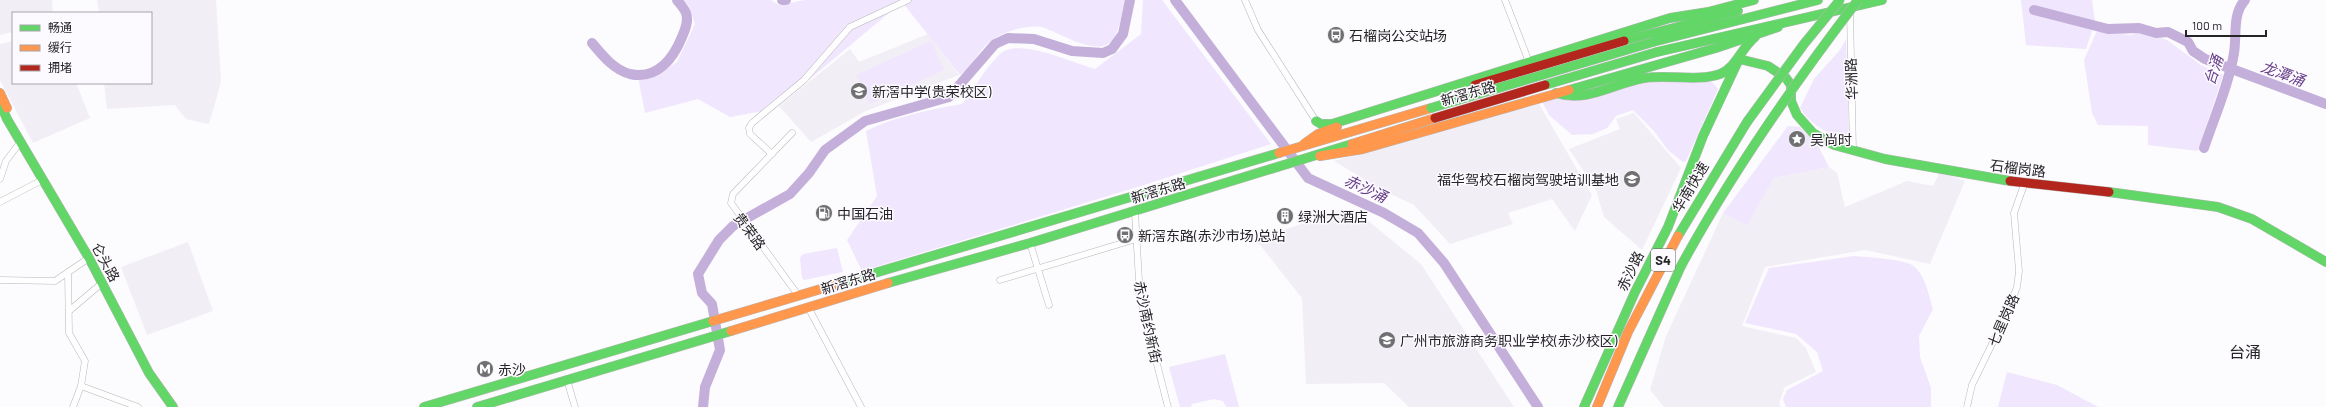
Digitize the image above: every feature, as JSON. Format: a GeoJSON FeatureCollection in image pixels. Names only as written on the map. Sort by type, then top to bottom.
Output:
{"type":"FeatureCollection","features":[{"type":"Feature","properties":{"kind":"main road"},"geometry":{"type":"LineString","coordinates":[[1316,121],[1321,124],[1332,124],[1532,65],[1670,18],[1725,3],[1754,0]]}},
{"type":"Feature","properties":{"kind":"main road"},"geometry":{"type":"LineString","coordinates":[[1773,11],[1793,0]]}},
{"type":"Feature","properties":{"kind":"main road"},"geometry":{"type":"LineString","coordinates":[[1303,145],[1318,134],[1520,72],[1532,65],[1560,60],[1738,11],[1773,11],[1818,0]]}},
{"type":"Feature","properties":{"kind":"main road","name":"华南快速"},"geometry":{"type":"LineString","coordinates":[[1597,407],[1627,335],[1659,267],[1699,199],[1748,122],[1799,50],[1840,0]]}},
{"type":"Feature","properties":{"kind":"main road","name":"S4"},"geometry":{"type":"LineString","coordinates":[[1619,407],[1622,395],[1681,266],[1706,218],[1778,105],[1858,0]]}},
{"type":"Feature","properties":{"kind":"main road","name":"新滘东路"},"geometry":{"type":"LineString","coordinates":[[477,407],[808,307],[1135,212],[1435,118],[1657,52],[1807,16],[1882,0]]}},
{"type":"Feature","properties":{"kind":"main road","name":"新滘东路"},"geometry":{"type":"LineString","coordinates":[[424,407],[1653,42],[1773,11]]}},
{"type":"Feature","properties":{"kind":"main road"},"geometry":{"type":"LineString","coordinates":[[1312,156],[1336,155],[1364,149],[1716,48],[1807,16]]}},
{"type":"Feature","properties":{"kind":"main road"},"geometry":{"type":"LineString","coordinates":[[1532,65],[1555,93],[1562,96],[1574,97],[1642,78],[1679,75],[1709,76],[1726,71],[1739,59],[1746,45],[1761,33]]}},
{"type":"Feature","properties":{"kind":"main road"},"geometry":{"type":"LineString","coordinates":[[1716,48],[1732,48],[1736,50],[1739,59]]}},
{"type":"Feature","properties":{"kind":"main road","name":"石榴岗路"},"geometry":{"type":"LineString","coordinates":[[1739,59],[1772,68],[1785,77],[1791,83],[1794,110],[1804,124],[1832,144],[1853,151],[1962,174],[2218,206],[2252,219],[2326,262]]}},
{"type":"Feature","properties":{"kind":"main road","name":"赤沙路"},"geometry":{"type":"LineString","coordinates":[[1584,407],[1635,292],[1668,227],[1721,94],[1739,59]]}},
{"type":"Feature","properties":{"kind":"main road"},"geometry":{"type":"LineString","coordinates":[[1560,60],[1553,74],[1556,83],[1564,87],[1576,87]]}},
{"type":"Feature","properties":{"kind":"main road"},"geometry":{"type":"LineString","coordinates":[[1520,72],[1532,74],[1540,83],[1540,91],[1533,100]]}},
{"type":"Feature","properties":{"kind":"main road"},"geometry":{"type":"LineString","coordinates":[[1709,76],[1720,83],[1721,94]]}},
{"type":"Feature","properties":{"kind":"main road","name":"仑头路"},"geometry":{"type":"LineString","coordinates":[[0,93],[15,130]]}},
{"type":"Feature","properties":{"kind":"main road","name":"仑头路"},"geometry":{"type":"LineString","coordinates":[[0,103],[102,283],[152,378],[173,407]]}},
{"type":"Feature","properties":{"kind":"main road"},"geometry":{"type":"LineString","coordinates":[[1316,121],[1318,134]]}},
{"type":"Feature","properties":{"kind":"street"},"geometry":{"type":"LineString","coordinates":[[772,154],[750,134],[749,128],[752,123],[804,80],[850,26],[908,0]]}},
{"type":"Feature","properties":{"kind":"street"},"geometry":{"type":"LineString","coordinates":[[1245,0],[1258,30],[1316,121]]}},
{"type":"Feature","properties":{"kind":"street"},"geometry":{"type":"LineString","coordinates":[[1505,0],[1532,65]]}},
{"type":"Feature","properties":{"kind":"street","name":"华洲路"},"geometry":{"type":"LineString","coordinates":[[1850,7],[1853,151]]}},
{"type":"Feature","properties":{"kind":"street","name":"贵荣路"},"geometry":{"type":"LineString","coordinates":[[792,133],[733,194],[731,201],[732,207],[798,295]]}},
{"type":"Feature","properties":{"kind":"street"},"geometry":{"type":"LineString","coordinates":[[0,179],[6,161],[21,141]]}},
{"type":"Feature","properties":{"kind":"street"},"geometry":{"type":"LineString","coordinates":[[0,202],[44,179]]}},
{"type":"Feature","properties":{"kind":"street","name":"七星岗路"},"geometry":{"type":"LineString","coordinates":[[1967,407],[1972,384],[2009,308],[2017,287],[2019,270],[2014,213],[2025,182]]}},
{"type":"Feature","properties":{"kind":"street","name":"赤沙南约新街"},"geometry":{"type":"LineString","coordinates":[[1135,212],[1141,304],[1168,407]]}},
{"type":"Feature","properties":{"kind":"street"},"geometry":{"type":"LineString","coordinates":[[1000,280],[1136,239]]}},
{"type":"Feature","properties":{"kind":"street"},"geometry":{"type":"LineString","coordinates":[[1030,243],[1049,305]]}},
{"type":"Feature","properties":{"kind":"street"},"geometry":{"type":"LineString","coordinates":[[0,280],[55,281],[88,258]]}},
{"type":"Feature","properties":{"kind":"street"},"geometry":{"type":"LineString","coordinates":[[68,272],[69,333],[85,361],[81,386],[73,407]]}},
{"type":"Feature","properties":{"kind":"street"},"geometry":{"type":"LineString","coordinates":[[69,311],[102,283]]}},
{"type":"Feature","properties":{"kind":"street"},"geometry":{"type":"LineString","coordinates":[[808,307],[861,407]]}},
{"type":"Feature","properties":{"kind":"street"},"geometry":{"type":"LineString","coordinates":[[566,380],[575,407]]}},
{"type":"Feature","properties":{"kind":"street"},"geometry":{"type":"LineString","coordinates":[[81,386],[138,407]]}},
{"type":"Feature","properties":{"kind":"shaded area"},"geometry":{"type":"Polygon","coordinates":[[[0,0],[52,0],[53,12],[12,12],[12,32],[0,35],[0,0]]]}},
{"type":"Feature","properties":{"kind":"shaded area"},"geometry":{"type":"Polygon","coordinates":[[[97,0],[216,0],[221,82],[209,124],[186,119],[175,105],[107,109],[104,84],[152,84],[152,12],[99,12],[97,0]]]}},
{"type":"Feature","properties":{"kind":"shaded area"},"geometry":{"type":"Polygon","coordinates":[[[683,0],[771,0],[779,5],[805,0],[1126,0],[1116,34],[1108,44],[1090,46],[1069,39],[1042,27],[1021,28],[1006,33],[987,44],[968,69],[960,75],[902,2],[774,109],[730,117],[698,99],[645,113],[638,77],[656,76],[677,62],[695,24],[689,6],[683,0]]]}},
{"type":"Feature","properties":{"kind":"shaded area"},"geometry":{"type":"Polygon","coordinates":[[[1143,0],[1162,0],[1271,144],[1147,184],[862,271],[847,240],[877,196],[866,131],[901,117],[962,104],[994,60],[1007,50],[1018,48],[1031,49],[1095,69],[1141,34],[1143,0]]]}},
{"type":"Feature","properties":{"kind":"shaded area"},"geometry":{"type":"Polygon","coordinates":[[[2021,0],[2092,0],[2095,22],[2086,49],[2026,45],[2021,0]]]}},
{"type":"Feature","properties":{"kind":"shaded area"},"geometry":{"type":"Polygon","coordinates":[[[2097,31],[2131,35],[2141,32],[2167,40],[2201,65],[2223,75],[2198,151],[2148,145],[2148,126],[2098,125],[2092,113],[2084,60],[2097,31]]]}},
{"type":"Feature","properties":{"kind":"shaded area","name":"新滘中学(贵荣校区)"},"geometry":{"type":"Polygon","coordinates":[[[928,34],[959,75],[866,111],[811,142],[779,106],[850,49],[859,62],[928,34]]]}},
{"type":"Feature","properties":{"kind":"shaded area"},"geometry":{"type":"Polygon","coordinates":[[[1846,39],[1849,141],[1816,125],[1800,108],[1814,79],[1840,50],[1846,39]]]}},
{"type":"Feature","properties":{"kind":"shaded area"},"geometry":{"type":"Polygon","coordinates":[[[12,41],[12,84],[76,84],[90,118],[33,143],[0,80],[0,44],[12,41]]]}},
{"type":"Feature","properties":{"kind":"shaded area"},"geometry":{"type":"Polygon","coordinates":[[[931,41],[944,70],[870,104],[856,75],[931,41]]]}},
{"type":"Feature","properties":{"kind":"shaded area"},"geometry":{"type":"Polygon","coordinates":[[[1706,79],[1712,82],[1718,89],[1686,161],[1683,162],[1668,150],[1653,130],[1633,110],[1616,116],[1607,128],[1593,134],[1572,135],[1549,115],[1541,99],[1547,97],[1562,99],[1643,81],[1706,79]]]}},
{"type":"Feature","properties":{"kind":"shaded area"},"geometry":{"type":"Polygon","coordinates":[[[1539,104],[1592,195],[1575,231],[1552,199],[1508,213],[1513,224],[1450,244],[1414,205],[1382,190],[1334,161],[1539,104]]]}},
{"type":"Feature","properties":{"kind":"shaded area","name":"福华驾校石榴岗驾驶培训基地"},"geometry":{"type":"Polygon","coordinates":[[[1634,113],[1681,168],[1642,250],[1604,217],[1596,190],[1569,149],[1620,129],[1616,119],[1634,113]]]}},
{"type":"Feature","properties":{"kind":"shaded area"},"geometry":{"type":"Polygon","coordinates":[[[1788,126],[1800,127],[1817,144],[1829,167],[1774,178],[1747,226],[1723,213],[1788,126]]]}},
{"type":"Feature","properties":{"kind":"shaded area"},"geometry":{"type":"Polygon","coordinates":[[[1829,167],[1837,173],[1845,207],[1907,181],[1933,186],[1940,172],[1965,181],[1930,264],[1865,250],[1765,267],[1742,326],[1796,338],[1806,348],[1816,372],[1785,387],[1779,403],[1781,407],[1664,407],[1650,390],[1666,336],[1723,213],[1747,226],[1774,178],[1829,167]]]}},
{"type":"Feature","properties":{"kind":"shaded area","name":"广州市旅游商务职业学校(赤沙校区)"},"geometry":{"type":"Polygon","coordinates":[[[1344,209],[1366,219],[1421,264],[1514,407],[1409,407],[1384,383],[1306,384],[1302,298],[1256,240],[1344,209]]]}},
{"type":"Feature","properties":{"kind":"shaded area"},"geometry":{"type":"Polygon","coordinates":[[[188,242],[213,311],[147,335],[121,267],[188,242]]]}},
{"type":"Feature","properties":{"kind":"shaded area"},"geometry":{"type":"Polygon","coordinates":[[[837,248],[843,272],[804,280],[802,278],[800,258],[803,254],[837,248]]]}},
{"type":"Feature","properties":{"kind":"shaded area"},"geometry":{"type":"Polygon","coordinates":[[[1854,256],[1901,261],[1912,265],[1920,273],[1928,291],[1933,309],[1919,336],[1920,357],[1931,388],[1931,407],[1786,407],[1783,399],[1787,390],[1823,371],[1817,352],[1796,334],[1745,323],[1769,268],[1854,256]]]}},
{"type":"Feature","properties":{"kind":"shaded area"},"geometry":{"type":"Polygon","coordinates":[[[1225,354],[1239,407],[1226,407],[1223,401],[1214,399],[1192,404],[1191,407],[1180,407],[1169,367],[1225,354]]]}},
{"type":"Feature","properties":{"kind":"shaded area"},"geometry":{"type":"Polygon","coordinates":[[[2007,372],[2057,385],[2098,407],[1998,407],[2007,372]]]}},
{"type":"Feature","properties":{"kind":"waterway"},"geometry":{"type":"LineString","coordinates":[[592,43],[609,62],[624,72],[640,75],[656,71],[663,66],[674,53],[687,22],[686,13],[677,0]]}},
{"type":"Feature","properties":{"kind":"waterway"},"geometry":{"type":"LineString","coordinates":[[703,407],[705,387],[720,350],[712,304],[702,293],[698,274],[719,240],[733,226],[790,194],[809,173],[825,150],[865,121],[949,97],[995,44],[1008,38],[1034,39],[1072,51],[1103,53],[1112,49],[1123,34],[1130,0]]}},
{"type":"Feature","properties":{"kind":"waterway","name":"赤沙涌"},"geometry":{"type":"LineString","coordinates":[[1175,0],[1308,178],[1384,213],[1418,233],[1444,263],[1538,407]]}},
{"type":"Feature","properties":{"kind":"waterway","name":"台涌"},"geometry":{"type":"LineString","coordinates":[[2204,148],[2229,77],[2235,46],[2238,12],[2245,0]]}},
{"type":"Feature","properties":{"kind":"waterway","name":"龙潭涌"},"geometry":{"type":"LineString","coordinates":[[2034,10],[2108,29],[2139,28],[2156,33],[2168,32],[2188,42],[2193,51],[2205,59],[2326,104]]}},
{"type":"Feature","properties":{"kind":"traffic: fast"},"geometry":{"type":"LineString","coordinates":[[1316,121],[1321,124],[1332,124],[1670,18],[1708,12],[1754,0]]}},
{"type":"Feature","properties":{"kind":"traffic: fast"},"geometry":{"type":"LineString","coordinates":[[1653,42],[1818,0]]}},
{"type":"Feature","properties":{"kind":"traffic: fast"},"geometry":{"type":"LineString","coordinates":[[1747,122],[1804,44],[1840,0]]}},
{"type":"Feature","properties":{"kind":"traffic: fast"},"geometry":{"type":"LineString","coordinates":[[1681,266],[1742,163],[1810,64],[1858,0]]}},
{"type":"Feature","properties":{"kind":"traffic: fast"},"geometry":{"type":"LineString","coordinates":[[1657,52],[1882,0]]}},
{"type":"Feature","properties":{"kind":"traffic: fast"},"geometry":{"type":"LineString","coordinates":[[1624,41],[1738,11]]}},
{"type":"Feature","properties":{"kind":"traffic: fast"},"geometry":{"type":"LineString","coordinates":[[1569,90],[1716,48],[1778,27]]}},
{"type":"Feature","properties":{"kind":"traffic: fast"},"geometry":{"type":"LineString","coordinates":[[1556,93],[1579,96],[1644,78],[1692,78],[1720,74],[1726,71],[1735,62],[1746,46],[1755,37]]}},
{"type":"Feature","properties":{"kind":"traffic: fast"},"geometry":{"type":"LineString","coordinates":[[1431,108],[1653,42]]}},
{"type":"Feature","properties":{"kind":"traffic: fast"},"geometry":{"type":"LineString","coordinates":[[1545,85],[1657,52]]}},
{"type":"Feature","properties":{"kind":"traffic: fast"},"geometry":{"type":"LineString","coordinates":[[1739,59],[1768,66],[1786,78],[1791,85],[1791,101],[1797,115],[1813,133],[1834,145],[1885,159],[2010,181]]}},
{"type":"Feature","properties":{"kind":"traffic: fast"},"geometry":{"type":"LineString","coordinates":[[1584,407],[1635,292],[1668,227],[1703,136],[1739,59]]}},
{"type":"Feature","properties":{"kind":"traffic: fast"},"geometry":{"type":"LineString","coordinates":[[0,103],[7,119],[89,258],[149,373],[173,407]]}},
{"type":"Feature","properties":{"kind":"traffic: fast"},"geometry":{"type":"LineString","coordinates":[[1678,236],[1747,122]]}},
{"type":"Feature","properties":{"kind":"traffic: fast"},"geometry":{"type":"LineString","coordinates":[[888,283],[1030,243],[1352,144]]}},
{"type":"Feature","properties":{"kind":"traffic: fast"},"geometry":{"type":"LineString","coordinates":[[841,283],[1279,153]]}},
{"type":"Feature","properties":{"kind":"traffic: fast"},"geometry":{"type":"LineString","coordinates":[[2109,192],[2218,207],[2252,219],[2326,262]]}},
{"type":"Feature","properties":{"kind":"traffic: fast"},"geometry":{"type":"LineString","coordinates":[[1618,407],[1681,266]]}},
{"type":"Feature","properties":{"kind":"traffic: fast"},"geometry":{"type":"LineString","coordinates":[[424,407],[713,321]]}},
{"type":"Feature","properties":{"kind":"traffic: fast"},"geometry":{"type":"LineString","coordinates":[[477,407],[731,331]]}},
{"type":"Feature","properties":{"kind":"traffic: slow"},"geometry":{"type":"LineString","coordinates":[[1320,156],[1363,149],[1569,90]]}},
{"type":"Feature","properties":{"kind":"traffic: slow"},"geometry":{"type":"LineString","coordinates":[[0,93],[7,108]]}},
{"type":"Feature","properties":{"kind":"traffic: slow"},"geometry":{"type":"LineString","coordinates":[[1279,153],[1431,108]]}},
{"type":"Feature","properties":{"kind":"traffic: slow"},"geometry":{"type":"LineString","coordinates":[[1352,144],[1435,118]]}},
{"type":"Feature","properties":{"kind":"traffic: slow"},"geometry":{"type":"LineString","coordinates":[[1304,144],[1318,134],[1337,127]]}},
{"type":"Feature","properties":{"kind":"traffic: slow"},"geometry":{"type":"LineString","coordinates":[[1597,407],[1628,332],[1678,236]]}},
{"type":"Feature","properties":{"kind":"traffic: slow"},"geometry":{"type":"LineString","coordinates":[[713,321],[841,283]]}},
{"type":"Feature","properties":{"kind":"traffic: slow"},"geometry":{"type":"LineString","coordinates":[[731,331],[888,283]]}},
{"type":"Feature","properties":{"kind":"traffic: jam"},"geometry":{"type":"LineString","coordinates":[[1475,85],[1624,41]]}},
{"type":"Feature","properties":{"kind":"traffic: jam"},"geometry":{"type":"LineString","coordinates":[[1435,118],[1545,85]]}},
{"type":"Feature","properties":{"kind":"traffic: jam"},"geometry":{"type":"LineString","coordinates":[[2010,181],[2109,192]]}},
{"type":"Feature","properties":{"kind":"place","name":"石榴岗公交站场"},"geometry":{"type":"Point","coordinates":[1336,35]}},
{"type":"Feature","properties":{"kind":"place","name":"新滘中学(贵荣校区)"},"geometry":{"type":"Point","coordinates":[859,91]}},
{"type":"Feature","properties":{"kind":"place","name":"吴尚时"},"geometry":{"type":"Point","coordinates":[1797,139]}},
{"type":"Feature","properties":{"kind":"place","name":"福华驾校石榴岗驾驶培训基地"},"geometry":{"type":"Point","coordinates":[1632,179]}},
{"type":"Feature","properties":{"kind":"place","name":"中国石油"},"geometry":{"type":"Point","coordinates":[824,213]}},
{"type":"Feature","properties":{"kind":"place","name":"绿洲大酒店"},"geometry":{"type":"Point","coordinates":[1285,216]}},
{"type":"Feature","properties":{"kind":"place","name":"新滘东路(赤沙市场)总站"},"geometry":{"type":"Point","coordinates":[1125,235]}},
{"type":"Feature","properties":{"kind":"place","name":"广州市旅游商务职业学校(赤沙校区)"},"geometry":{"type":"Point","coordinates":[1387,340]}},
{"type":"Feature","properties":{"kind":"place","name":"赤沙"},"geometry":{"type":"Point","coordinates":[485,369]}},
{"type":"Feature","properties":{"kind":"district","name":"台涌"},"geometry":{"type":"Point","coordinates":[2245,351]}}]}
